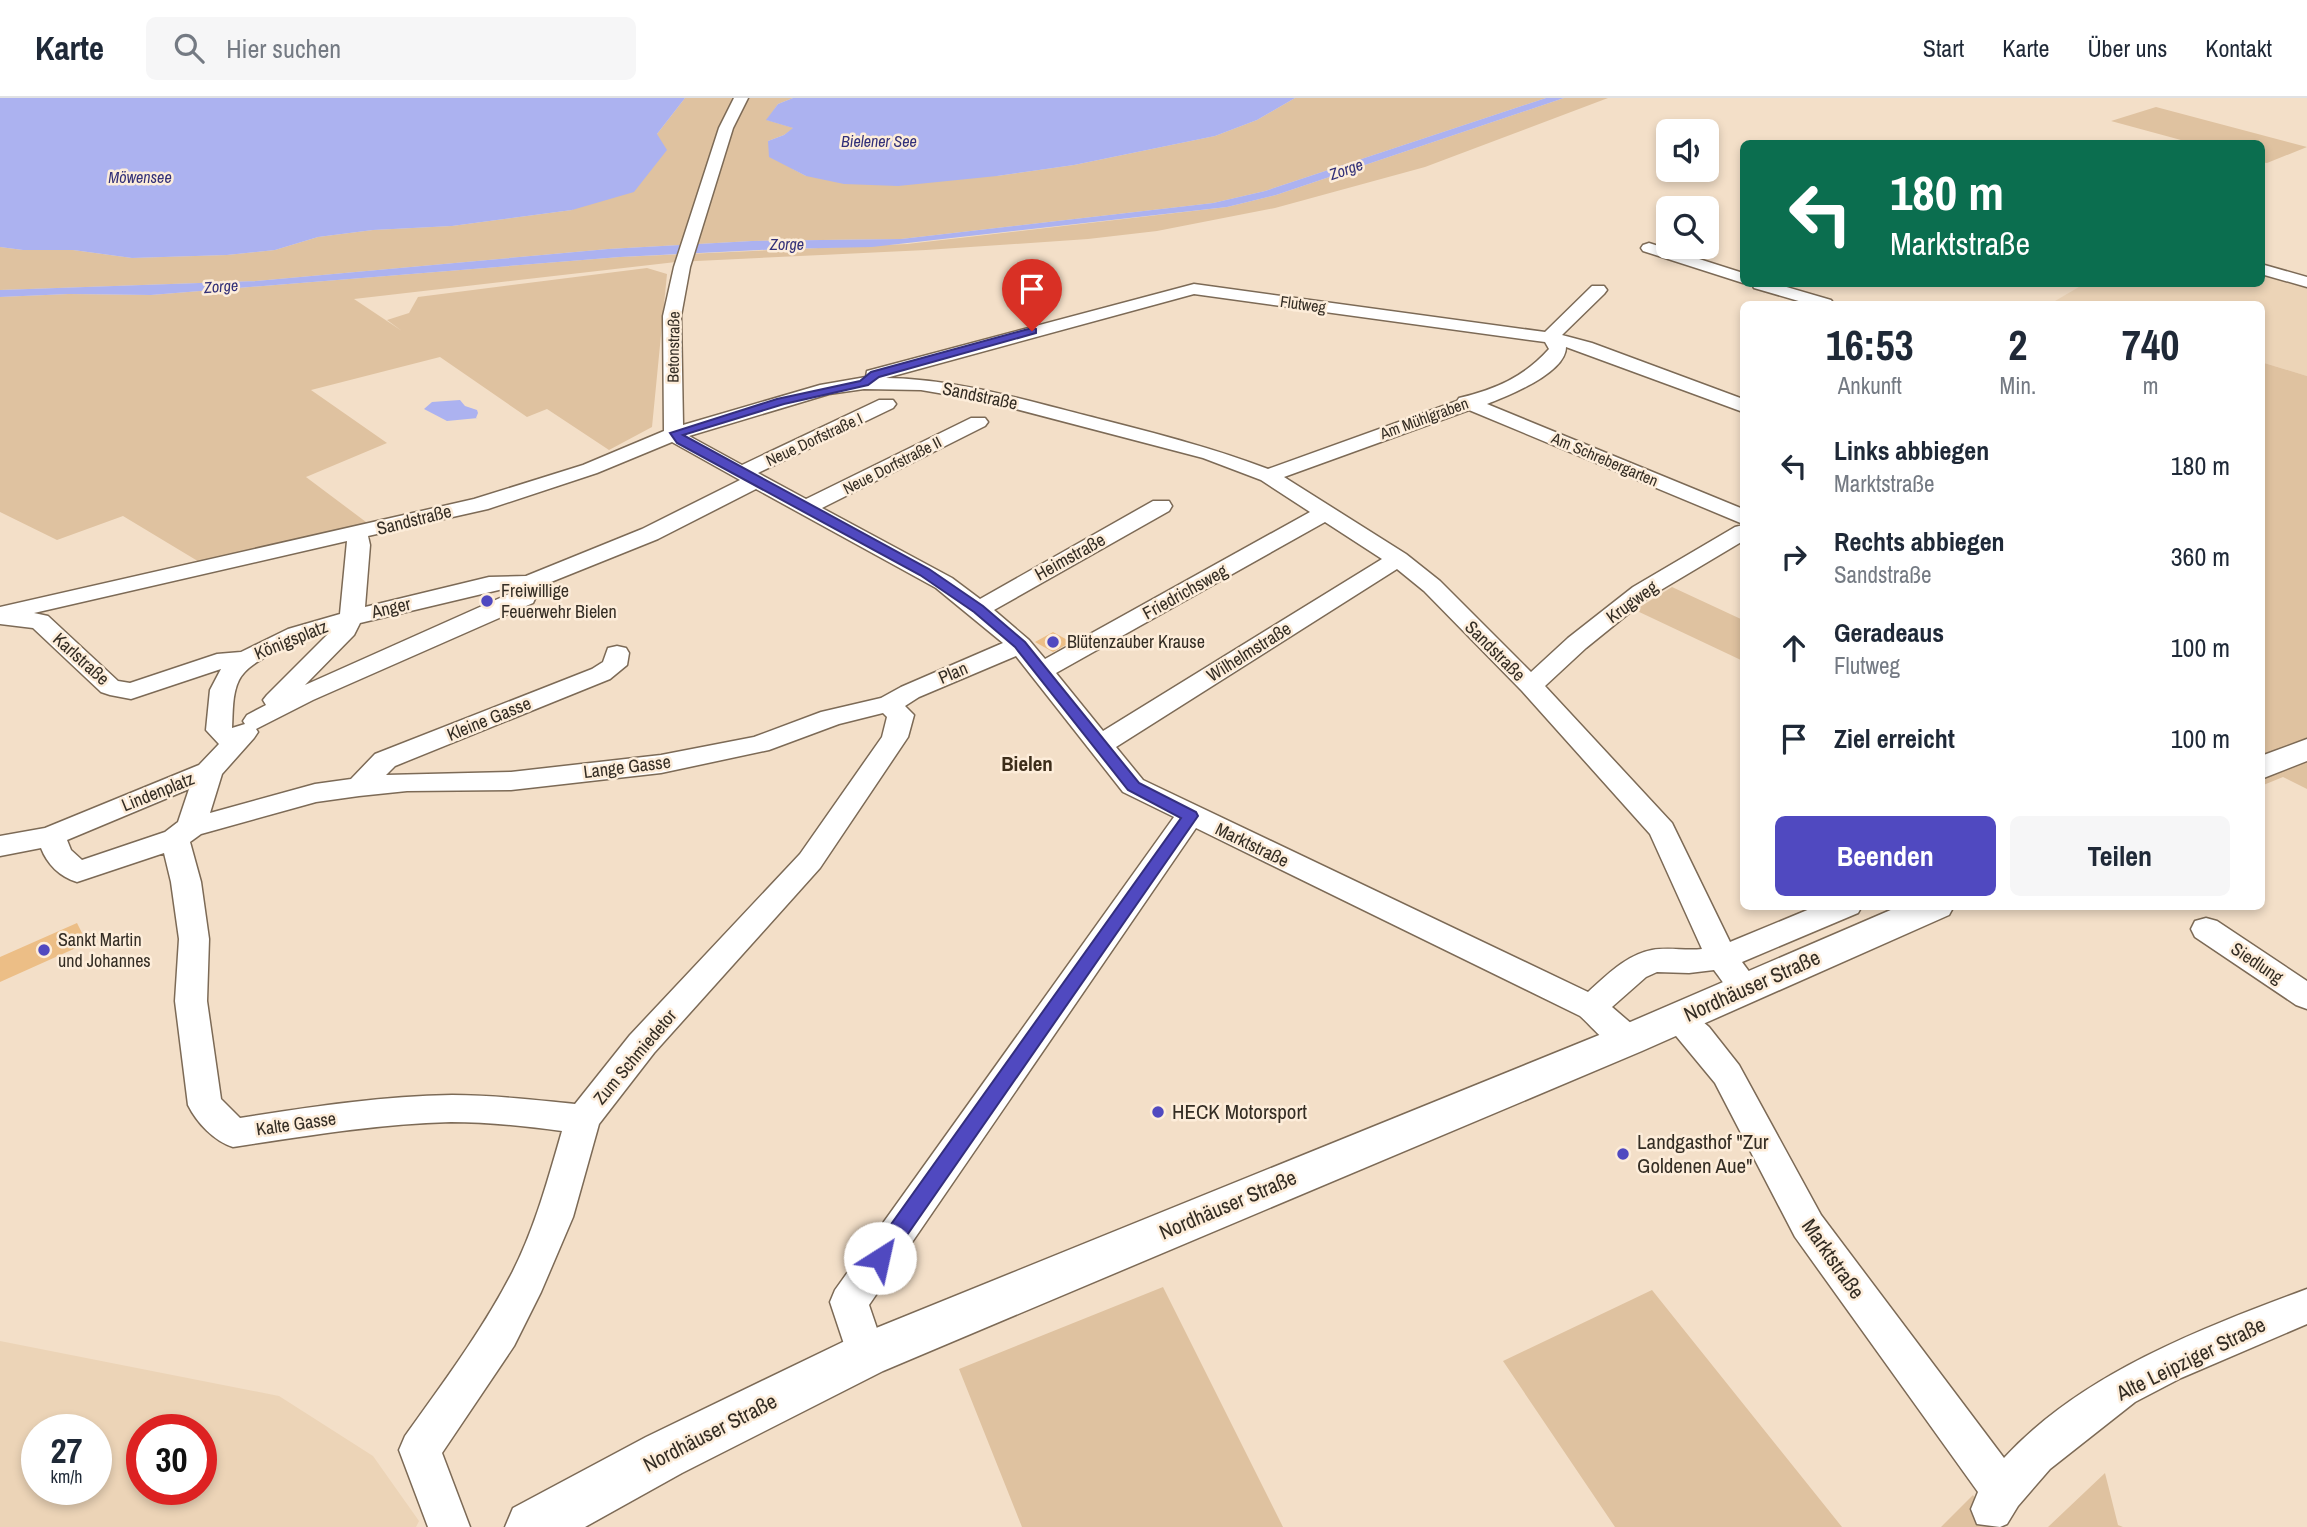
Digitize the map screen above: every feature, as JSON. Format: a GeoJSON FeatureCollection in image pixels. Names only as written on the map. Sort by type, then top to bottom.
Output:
{"type":"FeatureCollection","features":[{"type":"Feature","properties":{"kind":"main road"},"geometry":{"type":"LineString","coordinates":[[2265,766],[2307,749]]}},
{"type":"Feature","properties":{"kind":"main road","name":"Nordhäuser Straße"},"geometry":{"type":"LineString","coordinates":[[532,1527],[664,1455],[866,1355],[1628,1040],[1927,910]]}},
{"type":"Feature","properties":{"kind":"street","name":"Betonstraße"},"geometry":{"type":"LineString","coordinates":[[675,433],[671,316],[684,261],[726,128],[741,98]]}},
{"type":"Feature","properties":{"kind":"street"},"geometry":{"type":"LineString","coordinates":[[1649,248],[1740,277]]}},
{"type":"Feature","properties":{"kind":"street"},"geometry":{"type":"LineString","coordinates":[[2265,270],[2304,281]]}},
{"type":"Feature","properties":{"kind":"street"},"geometry":{"type":"LineString","coordinates":[[2265,278],[2304,281]]}},
{"type":"Feature","properties":{"kind":"street"},"geometry":{"type":"LineString","coordinates":[[1770,287],[1815,301]]}},
{"type":"Feature","properties":{"kind":"street","name":"Flutweg"},"geometry":{"type":"LineString","coordinates":[[864,383],[866,378],[875,374],[1194,289],[1552,338],[1586,347],[1740,405]]}},
{"type":"Feature","properties":{"kind":"street"},"geometry":{"type":"LineString","coordinates":[[1552,338],[1555,330],[1598,290]]}},
{"type":"Feature","properties":{"kind":"street","name":"Am Mühlgraben"},"geometry":{"type":"LineString","coordinates":[[1268,476],[1466,402],[1515,387],[1538,372],[1558,350],[1552,338]]}},
{"type":"Feature","properties":{"kind":"street","name":"Sandstraße"},"geometry":{"type":"LineString","coordinates":[[0,615],[357,534],[544,486],[675,433],[781,401],[864,383],[921,384],[986,395],[1210,454],[1268,476],[1398,559],[1432,586],[1531,686],[1662,830],[1722,958],[1746,989]]}},
{"type":"Feature","properties":{"kind":"street","name":"Am Schrebergarten"},"geometry":{"type":"LineString","coordinates":[[1466,402],[1740,516]]}},
{"type":"Feature","properties":{"kind":"street","name":"Neue Dorfstraße I"},"geometry":{"type":"LineString","coordinates":[[748,477],[886,404]]}},
{"type":"Feature","properties":{"kind":"street","name":"Neue Dorfstraße II"},"geometry":{"type":"LineString","coordinates":[[807,508],[978,422]]}},
{"type":"Feature","properties":{"kind":"street","name":"Marktstraße"},"geometry":{"type":"LineString","coordinates":[[675,433],[681,440],[944,583],[979,609],[1020,645],[1133,786],[1190,816],[1591,1007],[1628,1040]]}},
{"type":"Feature","properties":{"kind":"street","name":"Anger"},"geometry":{"type":"LineString","coordinates":[[209,771],[335,642],[351,617],[496,582],[529,583],[650,534],[748,477]]}},
{"type":"Feature","properties":{"kind":"street","name":"Heimstraße"},"geometry":{"type":"LineString","coordinates":[[979,609],[1161,506]]}},
{"type":"Feature","properties":{"kind":"street","name":"Friedrichsweg"},"geometry":{"type":"LineString","coordinates":[[1042,671],[1327,512]]}},
{"type":"Feature","properties":{"kind":"street"},"geometry":{"type":"LineString","coordinates":[[351,617],[359,545],[357,534]]}},
{"type":"Feature","properties":{"kind":"street","name":"Krugweg"},"geometry":{"type":"LineString","coordinates":[[1531,686],[1577,643],[1641,592],[1740,534]]}},
{"type":"Feature","properties":{"kind":"street","name":"Wilhelmstraße"},"geometry":{"type":"LineString","coordinates":[[1100,745],[1398,559]]}},
{"type":"Feature","properties":{"kind":"street","name":"Anger"},"geometry":{"type":"LineString","coordinates":[[256,721],[304,695],[525,598],[530,590],[529,583]]}},
{"type":"Feature","properties":{"kind":"street","name":"Karlstraße"},"geometry":{"type":"LineString","coordinates":[[0,615],[40,621],[110,687],[131,691],[226,659],[244,659]]}},
{"type":"Feature","properties":{"kind":"street","name":"Königsplatz"},"geometry":{"type":"LineString","coordinates":[[234,744],[219,730],[223,689],[232,671],[244,659],[318,627],[351,617]]}},
{"type":"Feature","properties":{"kind":"street","name":"Plan"},"geometry":{"type":"LineString","coordinates":[[888,705],[910,692],[1020,645]]}},
{"type":"Feature","properties":{"kind":"street","name":"Kleine Gasse"},"geometry":{"type":"LineString","coordinates":[[359,787],[385,760],[601,674],[615,666],[617,653]]}},
{"type":"Feature","properties":{"kind":"street","name":"Lange Gasse"},"geometry":{"type":"LineString","coordinates":[[359,787],[407,782],[511,781],[661,764],[760,744],[830,718],[888,705]]}},
{"type":"Feature","properties":{"kind":"street","name":"Zum Schmiedetor"},"geometry":{"type":"LineString","coordinates":[[449,1527],[420,1450],[500,1333],[528,1280],[555,1217],[583,1119],[642,1044],[810,861],[895,737],[901,715],[888,705]]}},
{"type":"Feature","properties":{"kind":"street","name":"Lindenplatz"},"geometry":{"type":"LineString","coordinates":[[183,833],[209,771]]}},
{"type":"Feature","properties":{"kind":"street","name":"Lindenplatz"},"geometry":{"type":"LineString","coordinates":[[0,846],[51,836],[209,771]]}},
{"type":"Feature","properties":{"kind":"street"},"geometry":{"type":"LineString","coordinates":[[51,836],[58,855],[77,872],[183,833],[315,793],[359,787]]}},
{"type":"Feature","properties":{"kind":"street"},"geometry":{"type":"LineString","coordinates":[[866,1355],[849,1302],[1190,816]]}},
{"type":"Feature","properties":{"kind":"street","name":"Kalte Gasse"},"geometry":{"type":"LineString","coordinates":[[183,833],[194,939],[191,1001],[205,1105],[233,1133],[307,1121],[400,1112],[482,1109],[583,1119]]}},
{"type":"Feature","properties":{"kind":"street"},"geometry":{"type":"LineString","coordinates":[[1591,1007],[1635,969],[1654,961],[1689,962],[1722,958],[1837,910]]}},
{"type":"Feature","properties":{"kind":"street","name":"Siedlung"},"geometry":{"type":"LineString","coordinates":[[2207,929],[2307,997]]}},
{"type":"Feature","properties":{"kind":"street","name":"Marktstraße"},"geometry":{"type":"LineString","coordinates":[[1678,1019],[1697,1036],[1727,1074],[1808,1226],[1997,1500]]}},
{"type":"Feature","properties":{"kind":"street","name":"Alte Leipziger Straße"},"geometry":{"type":"LineString","coordinates":[[1997,1500],[2035,1455],[2121,1389],[2191,1355],[2307,1306]]}},
{"type":"Feature","properties":{"kind":"shaded area"},"geometry":{"type":"Polygon","coordinates":[[[685,98],[793,98],[778,104],[767,120],[794,128],[768,141],[793,169],[806,176],[997,176],[1074,165],[1215,136],[1257,120],[1295,98],[1546,98],[1265,191],[1213,203],[901,239],[752,241],[608,249],[256,281],[0,290],[0,247],[73,250],[132,258],[227,255],[275,250],[318,237],[373,230],[452,226],[572,210],[657,134],[685,98]]]}},
{"type":"Feature","properties":{"kind":"shaded area"},"geometry":{"type":"Polygon","coordinates":[[[1564,98],[1608,98],[1425,167],[1275,208],[1157,231],[1088,239],[926,250],[676,262],[354,299],[402,331],[387,320],[409,313],[418,297],[647,268],[667,274],[652,427],[609,450],[547,409],[527,417],[440,357],[311,390],[387,443],[306,477],[370,525],[201,563],[123,516],[57,540],[0,512],[0,297],[151,295],[620,257],[907,244],[1227,207],[1276,195],[1564,98]]]}},
{"type":"Feature","properties":{"kind":"shaded area"},"geometry":{"type":"Polygon","coordinates":[[[2156,107],[2307,147],[2267,163],[2265,140],[2181,140],[2111,121],[2156,107]]]}},
{"type":"Feature","properties":{"kind":"shaded area"},"geometry":{"type":"Polygon","coordinates":[[[2265,267],[2307,278],[2307,376],[2265,363],[2265,301],[2055,301],[2079,287],[2265,287],[2265,267]]]}},
{"type":"Feature","properties":{"kind":"shaded area"},"geometry":{"type":"Polygon","coordinates":[[[2265,363],[2307,376],[2307,789],[2283,777],[2265,784],[2265,363]]]}},
{"type":"Feature","properties":{"kind":"shaded area"},"geometry":{"type":"Polygon","coordinates":[[[1672,587],[1740,619],[1740,660],[1635,610],[1672,587]]]}},
{"type":"Feature","properties":{"kind":"shaded area"},"geometry":{"type":"Polygon","coordinates":[[[1163,1287],[1283,1527],[1022,1527],[959,1369],[1163,1287]]]}},
{"type":"Feature","properties":{"kind":"shaded area"},"geometry":{"type":"Polygon","coordinates":[[[1652,1290],[1842,1527],[1615,1527],[1503,1361],[1652,1290]]]}},
{"type":"Feature","properties":{"kind":"shaded area"},"geometry":{"type":"Polygon","coordinates":[[[0,1341],[279,1396],[373,1456],[419,1521],[416,1527],[0,1527],[0,1341]]]}},
{"type":"Feature","properties":{"kind":"shaded area"},"geometry":{"type":"Polygon","coordinates":[[[2105,1473],[2118,1525],[2123,1527],[2048,1527],[2105,1473]]]}},
{"type":"Feature","properties":{"kind":"shaded area"},"geometry":{"type":"Polygon","coordinates":[[[1973,1495],[1994,1527],[1941,1527],[1973,1495]]]}},
{"type":"Feature","properties":{"kind":"water","name":"Möwensee"},"geometry":{"type":"Polygon","coordinates":[[[0,98],[685,98],[657,134],[667,150],[634,192],[572,210],[452,226],[373,230],[318,237],[275,250],[227,255],[132,258],[73,250],[0,247],[0,98]]]}},
{"type":"Feature","properties":{"kind":"water","name":"Bielener See"},"geometry":{"type":"Polygon","coordinates":[[[793,98],[1295,98],[1257,120],[1215,136],[1074,165],[898,186],[844,184],[806,176],[769,157],[768,141],[793,128],[766,120],[778,104],[793,98]]]}},
{"type":"Feature","properties":{"kind":"water","name":"Zorge"},"geometry":{"type":"Polygon","coordinates":[[[1546,98],[1564,98],[1276,195],[1227,207],[872,247],[620,257],[151,295],[0,297],[0,290],[256,281],[608,249],[752,241],[901,239],[1213,203],[1265,191],[1546,98]]]}},
{"type":"Feature","properties":{"kind":"water"},"geometry":{"type":"Polygon","coordinates":[[[460,400],[465,406],[477,410],[478,418],[447,421],[424,409],[432,402],[460,400]]]}},
{"type":"Feature","properties":{"kind":"building","name":"Blütenzauber Krause"},"geometry":{"type":"Polygon","coordinates":[[[1053,632],[1071,642],[1053,652],[1035,642],[1053,632]]]}},
{"type":"Feature","properties":{"kind":"building","name":"Sankt Martin und Johannes"},"geometry":{"type":"Polygon","coordinates":[[[77,923],[87,943],[0,982],[0,957],[77,923]]]}},
{"type":"Feature","properties":{"kind":"place","name":"Freiwillige Feuerwehr Bielen"},"geometry":{"type":"Point","coordinates":[487,601]}},
{"type":"Feature","properties":{"kind":"place","name":"Blütenzauber Krause"},"geometry":{"type":"Point","coordinates":[1053,642]}},
{"type":"Feature","properties":{"kind":"place","name":"Sankt Martin und Johannes"},"geometry":{"type":"Point","coordinates":[44,950]}},
{"type":"Feature","properties":{"kind":"place","name":"HECK Motorsport"},"geometry":{"type":"Point","coordinates":[1158,1112]}},
{"type":"Feature","properties":{"kind":"place","name":"Landgasthof \"Zur Goldenen Aue\""},"geometry":{"type":"Point","coordinates":[1623,1154]}},
{"type":"Feature","properties":{"kind":"district","name":"Bielen"},"geometry":{"type":"Point","coordinates":[1027,764]}},
{"type":"Feature","properties":{"kind":"route"},"geometry":{"type":"LineString","coordinates":[[880,1258],[1190,816],[1133,786],[1020,645],[979,609],[944,583],[681,440],[675,433],[781,401],[864,383],[866,378],[875,374],[1032,331]]}}]}
